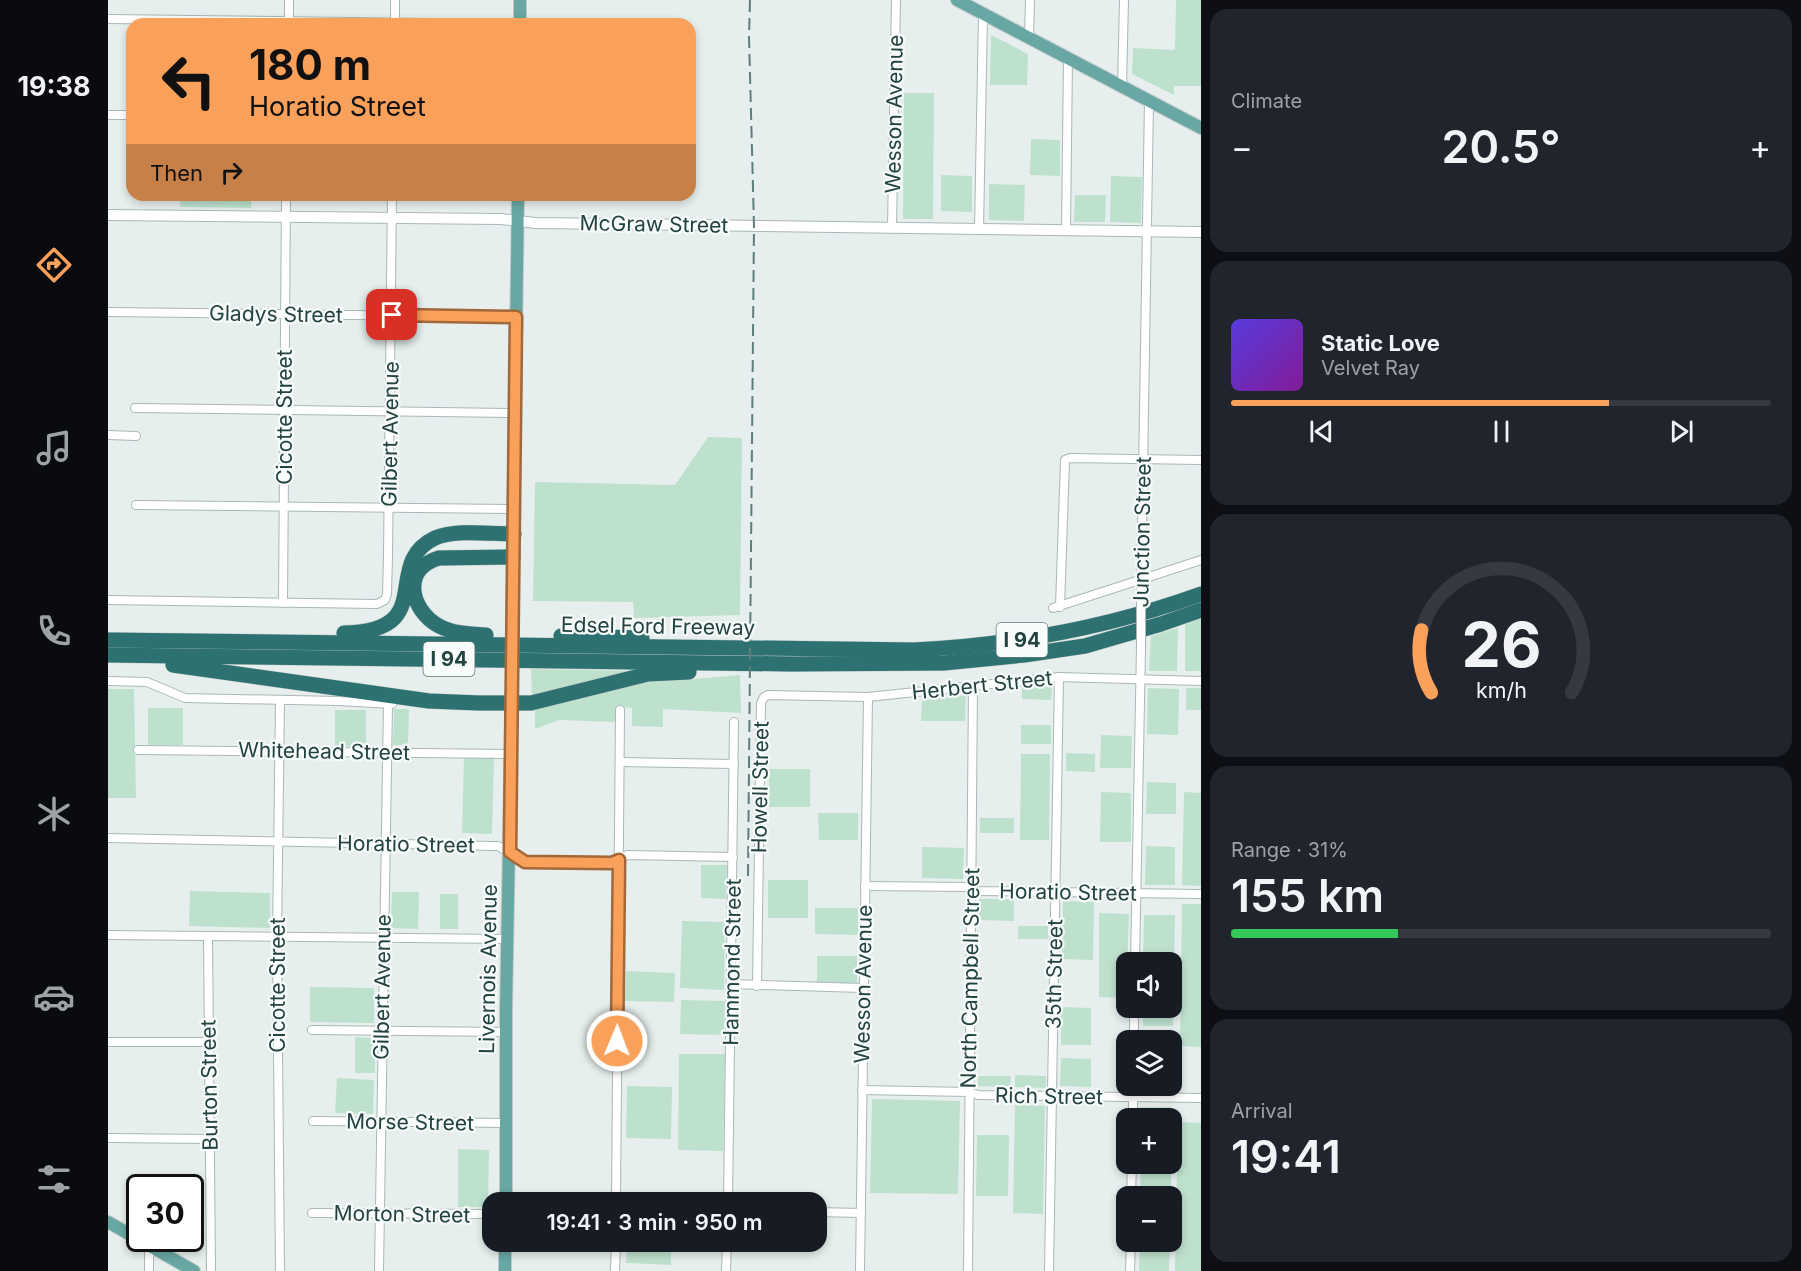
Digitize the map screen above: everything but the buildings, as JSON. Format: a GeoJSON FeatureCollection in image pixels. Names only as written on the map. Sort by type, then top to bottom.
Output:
{"type":"FeatureCollection","features":[{"type":"Feature","properties":{"kind":"highway"},"geometry":{"type":"LineString","coordinates":[[171,640],[205,635],[370,632],[388,624],[399,613],[405,601],[410,566],[418,552],[429,542],[446,535],[514,534]]}},
{"type":"Feature","properties":{"kind":"highway"},"geometry":{"type":"LineString","coordinates":[[513,557],[448,557],[430,562],[420,572],[415,582],[414,598],[418,608],[432,622],[459,634],[605,636],[729,642],[767,649]]}},
{"type":"Feature","properties":{"kind":"highway","name":"Edsel Ford Freeway"},"geometry":{"type":"LineString","coordinates":[[108,640],[914,650],[994,644],[1064,633],[1153,610],[1201,594]]}},
{"type":"Feature","properties":{"kind":"highway","name":"Edsel Ford Freeway"},"geometry":{"type":"LineString","coordinates":[[108,656],[791,664],[944,663],[1085,646],[1201,610]]}},
{"type":"Feature","properties":{"kind":"highway"},"geometry":{"type":"LineString","coordinates":[[108,656],[193,666],[300,684],[429,701],[512,700],[531,703],[648,674],[768,669],[791,664]]}},
{"type":"Feature","properties":{"kind":"main road"},"geometry":{"type":"LineString","coordinates":[[520,0],[520,18]]}},
{"type":"Feature","properties":{"kind":"main road"},"geometry":{"type":"LineString","coordinates":[[957,0],[1201,128]]}},
{"type":"Feature","properties":{"kind":"main road","name":"Livernois Avenue"},"geometry":{"type":"LineString","coordinates":[[506,1192],[506,1032],[518,201]]}},
{"type":"Feature","properties":{"kind":"main road"},"geometry":{"type":"LineString","coordinates":[[108,1222],[126,1232]]}},
{"type":"Feature","properties":{"kind":"main road"},"geometry":{"type":"LineString","coordinates":[[162,1252],[194,1271]]}},
{"type":"Feature","properties":{"kind":"main road"},"geometry":{"type":"LineString","coordinates":[[505,1252],[505,1271]]}},
{"type":"Feature","properties":{"kind":"street"},"geometry":{"type":"LineString","coordinates":[[289,0],[289,18]]}},
{"type":"Feature","properties":{"kind":"street"},"geometry":{"type":"LineString","coordinates":[[395,0],[395,18]]}},
{"type":"Feature","properties":{"kind":"street","name":"Wesson Avenue"},"geometry":{"type":"LineString","coordinates":[[892,228],[896,0]]}},
{"type":"Feature","properties":{"kind":"street"},"geometry":{"type":"LineString","coordinates":[[1029,38],[1030,0]]}},
{"type":"Feature","properties":{"kind":"street"},"geometry":{"type":"LineString","coordinates":[[1122,86],[1124,0]]}},
{"type":"Feature","properties":{"kind":"street"},"geometry":{"type":"LineString","coordinates":[[979,228],[982,13]]}},
{"type":"Feature","properties":{"kind":"street"},"geometry":{"type":"LineString","coordinates":[[108,19],[126,19]]}},
{"type":"Feature","properties":{"kind":"street"},"geometry":{"type":"LineString","coordinates":[[1066,230],[1068,58]]}},
{"type":"Feature","properties":{"kind":"street","name":"Junction Street"},"geometry":{"type":"LineString","coordinates":[[1135,952],[1149,100]]}},
{"type":"Feature","properties":{"kind":"street"},"geometry":{"type":"LineString","coordinates":[[108,115],[126,115]]}},
{"type":"Feature","properties":{"kind":"street","name":"Cicotte Street"},"geometry":{"type":"LineString","coordinates":[[283,603],[286,201]]}},
{"type":"Feature","properties":{"kind":"street","name":"Gilbert Avenue"},"geometry":{"type":"LineString","coordinates":[[283,603],[377,604],[385,600],[387,594],[392,201]]}},
{"type":"Feature","properties":{"kind":"street","name":"McGraw Street"},"geometry":{"type":"LineString","coordinates":[[108,215],[501,219],[1201,232]]}},
{"type":"Feature","properties":{"kind":"street","name":"Gladys Street"},"geometry":{"type":"LineString","coordinates":[[108,312],[516,317]]}},
{"type":"Feature","properties":{"kind":"street"},"geometry":{"type":"LineString","coordinates":[[135,408],[515,413]]}},
{"type":"Feature","properties":{"kind":"street"},"geometry":{"type":"LineString","coordinates":[[108,435],[136,436]]}},
{"type":"Feature","properties":{"kind":"street"},"geometry":{"type":"LineString","coordinates":[[1201,460],[1070,458],[1065,460],[1056,608],[1201,560]]}},
{"type":"Feature","properties":{"kind":"street"},"geometry":{"type":"LineString","coordinates":[[136,505],[514,509]]}},
{"type":"Feature","properties":{"kind":"street"},"geometry":{"type":"LineString","coordinates":[[108,600],[283,603]]}},
{"type":"Feature","properties":{"kind":"street","name":"Herbert Street"},"geometry":{"type":"LineString","coordinates":[[764,698],[768,695],[868,697],[1059,676],[1201,681]]}},
{"type":"Feature","properties":{"kind":"street","name":"35th Street"},"geometry":{"type":"LineString","coordinates":[[1049,1271],[1059,676]]}},
{"type":"Feature","properties":{"kind":"street"},"geometry":{"type":"LineString","coordinates":[[108,681],[147,682],[185,698],[388,704],[416,704],[429,701]]}},
{"type":"Feature","properties":{"kind":"street","name":"North Campbell Street"},"geometry":{"type":"LineString","coordinates":[[968,1271],[973,686]]}},
{"type":"Feature","properties":{"kind":"street","name":"Wesson Avenue"},"geometry":{"type":"LineString","coordinates":[[860,1271],[868,697]]}},
{"type":"Feature","properties":{"kind":"street","name":"Howell Street"},"geometry":{"type":"LineString","coordinates":[[757,986],[761,703],[764,698]]}},
{"type":"Feature","properties":{"kind":"street","name":"Cicotte Street"},"geometry":{"type":"LineString","coordinates":[[280,700],[277,937],[280,1271]]}},
{"type":"Feature","properties":{"kind":"street","name":"Gilbert Avenue"},"geometry":{"type":"LineString","coordinates":[[379,1271],[388,704]]}},
{"type":"Feature","properties":{"kind":"street"},"geometry":{"type":"LineString","coordinates":[[616,1192],[620,710]]}},
{"type":"Feature","properties":{"kind":"street","name":"Hammond Street"},"geometry":{"type":"LineString","coordinates":[[728,1192],[734,722]]}},
{"type":"Feature","properties":{"kind":"street","name":"Whitehead Street"},"geometry":{"type":"LineString","coordinates":[[138,750],[511,754]]}},
{"type":"Feature","properties":{"kind":"street"},"geometry":{"type":"LineString","coordinates":[[620,762],[734,764]]}},
{"type":"Feature","properties":{"kind":"street","name":"Horatio Street"},"geometry":{"type":"LineString","coordinates":[[108,838],[498,846],[525,862],[612,863],[627,855],[733,857]]}},
{"type":"Feature","properties":{"kind":"street","name":"Horatio Street"},"geometry":{"type":"LineString","coordinates":[[865,886],[971,887],[978,891],[1201,894]]}},
{"type":"Feature","properties":{"kind":"street"},"geometry":{"type":"LineString","coordinates":[[108,935],[508,939]]}},
{"type":"Feature","properties":{"kind":"street","name":"Burton Street"},"geometry":{"type":"LineString","coordinates":[[208,936],[211,1271]]}},
{"type":"Feature","properties":{"kind":"street"},"geometry":{"type":"LineString","coordinates":[[731,984],[863,988]]}},
{"type":"Feature","properties":{"kind":"street"},"geometry":{"type":"LineString","coordinates":[[312,1030],[506,1032]]}},
{"type":"Feature","properties":{"kind":"street"},"geometry":{"type":"LineString","coordinates":[[108,1042],[209,1042]]}},
{"type":"Feature","properties":{"kind":"street","name":"Rich Street"},"geometry":{"type":"LineString","coordinates":[[862,1090],[969,1092],[978,1095],[1201,1098]]}},
{"type":"Feature","properties":{"kind":"street"},"geometry":{"type":"LineString","coordinates":[[1133,1098],[1133,1108]]}},
{"type":"Feature","properties":{"kind":"street","name":"Morse Street"},"geometry":{"type":"LineString","coordinates":[[313,1121],[506,1123]]}},
{"type":"Feature","properties":{"kind":"street"},"geometry":{"type":"LineString","coordinates":[[108,1138],[210,1139]]}},
{"type":"Feature","properties":{"kind":"street"},"geometry":{"type":"LineString","coordinates":[[827,1212],[861,1213]]}},
{"type":"Feature","properties":{"kind":"street","name":"Morton Street"},"geometry":{"type":"LineString","coordinates":[[312,1213],[482,1215]]}},
{"type":"Feature","properties":{"kind":"street"},"geometry":{"type":"LineString","coordinates":[[149,1271],[150,1252]]}},
{"type":"Feature","properties":{"kind":"street"},"geometry":{"type":"LineString","coordinates":[[615,1271],[616,1252]]}},
{"type":"Feature","properties":{"kind":"street"},"geometry":{"type":"LineString","coordinates":[[726,1271],[727,1252]]}},
{"type":"Feature","properties":{"kind":"street"},"geometry":{"type":"LineString","coordinates":[[1130,1271],[1131,1252]]}},
{"type":"Feature","properties":{"kind":"green space"},"geometry":{"type":"Polygon","coordinates":[[[1176,0],[1201,0],[1201,86],[1174,86],[1174,95],[1132,74],[1133,48],[1175,50],[1176,0]]]}},
{"type":"Feature","properties":{"kind":"green space"},"geometry":{"type":"Polygon","coordinates":[[[991,35],[1028,54],[1027,85],[990,85],[991,35]]]}},
{"type":"Feature","properties":{"kind":"green space"},"geometry":{"type":"Polygon","coordinates":[[[904,93],[934,93],[933,219],[903,219],[904,93]]]}},
{"type":"Feature","properties":{"kind":"green space"},"geometry":{"type":"Polygon","coordinates":[[[1031,139],[1060,140],[1060,176],[1030,175],[1031,139]]]}},
{"type":"Feature","properties":{"kind":"green space"},"geometry":{"type":"Polygon","coordinates":[[[941,175],[972,176],[972,212],[941,211],[941,175]]]}},
{"type":"Feature","properties":{"kind":"green space"},"geometry":{"type":"Polygon","coordinates":[[[1111,176],[1142,177],[1141,223],[1110,222],[1111,176]]]}},
{"type":"Feature","properties":{"kind":"green space"},"geometry":{"type":"Polygon","coordinates":[[[989,184],[1025,185],[1024,221],[989,220],[989,184]]]}},
{"type":"Feature","properties":{"kind":"green space"},"geometry":{"type":"Polygon","coordinates":[[[1075,195],[1106,195],[1105,222],[1074,222],[1075,195]]]}},
{"type":"Feature","properties":{"kind":"green space"},"geometry":{"type":"Polygon","coordinates":[[[180,201],[251,201],[251,208],[180,207],[180,201]]]}},
{"type":"Feature","properties":{"kind":"green space"},"geometry":{"type":"Polygon","coordinates":[[[708,437],[742,438],[740,615],[634,618],[633,602],[533,601],[535,482],[675,485],[708,437]]]}},
{"type":"Feature","properties":{"kind":"green space"},"geometry":{"type":"Polygon","coordinates":[[[1201,618],[1201,671],[1185,671],[1185,625],[1201,618]]]}},
{"type":"Feature","properties":{"kind":"green space"},"geometry":{"type":"Polygon","coordinates":[[[1178,628],[1177,671],[1149,671],[1151,636],[1178,628]]]}},
{"type":"Feature","properties":{"kind":"green space"},"geometry":{"type":"Polygon","coordinates":[[[531,669],[637,671],[532,696],[531,669]]]}},
{"type":"Feature","properties":{"kind":"green space"},"geometry":{"type":"Polygon","coordinates":[[[740,675],[741,713],[663,709],[663,727],[632,726],[632,708],[616,707],[615,722],[559,720],[535,729],[535,711],[539,708],[644,679],[671,681],[740,675]]]}},
{"type":"Feature","properties":{"kind":"green space"},"geometry":{"type":"Polygon","coordinates":[[[1022,686],[1052,687],[1051,700],[1022,699],[1022,686]]]}},
{"type":"Feature","properties":{"kind":"green space"},"geometry":{"type":"Polygon","coordinates":[[[1148,688],[1179,689],[1178,735],[1147,734],[1148,688]]]}},
{"type":"Feature","properties":{"kind":"green space"},"geometry":{"type":"Polygon","coordinates":[[[1186,688],[1201,688],[1201,710],[1186,710],[1186,688]]]}},
{"type":"Feature","properties":{"kind":"green space"},"geometry":{"type":"Polygon","coordinates":[[[108,689],[134,689],[136,798],[108,798],[108,689]]]}},
{"type":"Feature","properties":{"kind":"green space"},"geometry":{"type":"Polygon","coordinates":[[[966,695],[965,721],[921,721],[922,700],[966,695]]]}},
{"type":"Feature","properties":{"kind":"green space"},"geometry":{"type":"Polygon","coordinates":[[[148,708],[183,708],[183,745],[148,745],[148,708]]]}},
{"type":"Feature","properties":{"kind":"green space"},"geometry":{"type":"Polygon","coordinates":[[[394,709],[409,709],[408,745],[393,745],[394,709]]]}},
{"type":"Feature","properties":{"kind":"green space"},"geometry":{"type":"Polygon","coordinates":[[[335,710],[366,710],[366,747],[335,746],[335,710]]]}},
{"type":"Feature","properties":{"kind":"green space"},"geometry":{"type":"Polygon","coordinates":[[[1021,725],[1051,725],[1051,744],[1021,744],[1021,725]]]}},
{"type":"Feature","properties":{"kind":"green space"},"geometry":{"type":"Polygon","coordinates":[[[1101,735],[1132,736],[1131,768],[1100,768],[1101,735]]]}},
{"type":"Feature","properties":{"kind":"green space"},"geometry":{"type":"Polygon","coordinates":[[[1066,753],[1095,754],[1095,772],[1066,771],[1066,753]]]}},
{"type":"Feature","properties":{"kind":"green space"},"geometry":{"type":"Polygon","coordinates":[[[1021,754],[1050,754],[1049,840],[1020,840],[1021,754]]]}},
{"type":"Feature","properties":{"kind":"green space"},"geometry":{"type":"Polygon","coordinates":[[[464,757],[494,758],[492,834],[462,833],[464,757]]]}},
{"type":"Feature","properties":{"kind":"green space"},"geometry":{"type":"Polygon","coordinates":[[[769,769],[810,769],[810,807],[769,807],[769,769]]]}},
{"type":"Feature","properties":{"kind":"green space"},"geometry":{"type":"Polygon","coordinates":[[[1147,782],[1176,783],[1176,814],[1146,814],[1147,782]]]}},
{"type":"Feature","properties":{"kind":"green space"},"geometry":{"type":"Polygon","coordinates":[[[1101,792],[1131,793],[1131,842],[1100,842],[1101,792]]]}},
{"type":"Feature","properties":{"kind":"green space"},"geometry":{"type":"Polygon","coordinates":[[[1184,792],[1201,793],[1201,886],[1182,885],[1184,792]]]}},
{"type":"Feature","properties":{"kind":"green space"},"geometry":{"type":"Polygon","coordinates":[[[818,813],[858,813],[858,840],[819,840],[818,813]]]}},
{"type":"Feature","properties":{"kind":"green space"},"geometry":{"type":"Polygon","coordinates":[[[980,818],[1014,818],[1014,833],[980,833],[980,818]]]}},
{"type":"Feature","properties":{"kind":"green space"},"geometry":{"type":"Polygon","coordinates":[[[1146,846],[1175,847],[1175,885],[1145,885],[1146,846]]]}},
{"type":"Feature","properties":{"kind":"green space"},"geometry":{"type":"Polygon","coordinates":[[[922,847],[964,848],[963,879],[922,878],[922,847]]]}},
{"type":"Feature","properties":{"kind":"green space"},"geometry":{"type":"Polygon","coordinates":[[[701,865],[727,865],[726,899],[701,898],[701,865]]]}},
{"type":"Feature","properties":{"kind":"green space"},"geometry":{"type":"Polygon","coordinates":[[[768,880],[808,880],[808,918],[768,918],[768,880]]]}},
{"type":"Feature","properties":{"kind":"green space"},"geometry":{"type":"Polygon","coordinates":[[[190,891],[270,893],[270,928],[189,926],[190,891]]]}},
{"type":"Feature","properties":{"kind":"green space"},"geometry":{"type":"Polygon","coordinates":[[[392,892],[419,892],[418,929],[391,928],[392,892]]]}},
{"type":"Feature","properties":{"kind":"green space"},"geometry":{"type":"Polygon","coordinates":[[[440,894],[458,894],[458,929],[440,929],[440,894]]]}},
{"type":"Feature","properties":{"kind":"green space"},"geometry":{"type":"Polygon","coordinates":[[[979,899],[1014,899],[1014,921],[979,920],[979,899]]]}},
{"type":"Feature","properties":{"kind":"green space"},"geometry":{"type":"Polygon","coordinates":[[[1063,901],[1094,902],[1093,960],[1062,959],[1063,901]]]}},
{"type":"Feature","properties":{"kind":"green space"},"geometry":{"type":"Polygon","coordinates":[[[1182,904],[1201,904],[1201,1047],[1182,1046],[1182,904]]]}},
{"type":"Feature","properties":{"kind":"green space"},"geometry":{"type":"Polygon","coordinates":[[[815,908],[858,908],[858,935],[815,934],[815,908]]]}},
{"type":"Feature","properties":{"kind":"green space"},"geometry":{"type":"Polygon","coordinates":[[[1099,913],[1129,914],[1128,952],[1116,952],[1116,998],[1099,997],[1099,913]]]}},
{"type":"Feature","properties":{"kind":"green space"},"geometry":{"type":"Polygon","coordinates":[[[1144,915],[1175,915],[1174,952],[1143,952],[1144,915]]]}},
{"type":"Feature","properties":{"kind":"green space"},"geometry":{"type":"Polygon","coordinates":[[[682,921],[725,922],[724,990],[680,988],[682,921]]]}},
{"type":"Feature","properties":{"kind":"green space"},"geometry":{"type":"Polygon","coordinates":[[[1018,926],[1048,926],[1048,939],[1018,939],[1018,926]]]}},
{"type":"Feature","properties":{"kind":"green space"},"geometry":{"type":"Polygon","coordinates":[[[817,956],[857,956],[857,983],[817,983],[817,956]]]}},
{"type":"Feature","properties":{"kind":"green space"},"geometry":{"type":"Polygon","coordinates":[[[626,971],[675,973],[674,1002],[625,1001],[626,971]]]}},
{"type":"Feature","properties":{"kind":"green space"},"geometry":{"type":"Polygon","coordinates":[[[310,987],[374,988],[374,1023],[310,1022],[310,987]]]}},
{"type":"Feature","properties":{"kind":"green space"},"geometry":{"type":"Polygon","coordinates":[[[681,1000],[725,1001],[724,1035],[680,1034],[681,1000]]]}},
{"type":"Feature","properties":{"kind":"green space"},"geometry":{"type":"Polygon","coordinates":[[[1061,1007],[1091,1008],[1091,1045],[1061,1045],[1061,1007]]]}},
{"type":"Feature","properties":{"kind":"green space"},"geometry":{"type":"Polygon","coordinates":[[[1143,1018],[1173,1018],[1173,1026],[1143,1026],[1143,1018]]]}},
{"type":"Feature","properties":{"kind":"green space"},"geometry":{"type":"Polygon","coordinates":[[[355,1037],[375,1038],[375,1073],[355,1073],[355,1037]]]}},
{"type":"Feature","properties":{"kind":"green space"},"geometry":{"type":"Polygon","coordinates":[[[679,1054],[725,1054],[723,1151],[678,1150],[679,1054]]]}},
{"type":"Feature","properties":{"kind":"green space"},"geometry":{"type":"Polygon","coordinates":[[[1061,1058],[1091,1059],[1091,1087],[1060,1086],[1061,1058]]]}},
{"type":"Feature","properties":{"kind":"green space"},"geometry":{"type":"Polygon","coordinates":[[[1015,1075],[1046,1076],[1046,1088],[1015,1087],[1015,1075]]]}},
{"type":"Feature","properties":{"kind":"green space"},"geometry":{"type":"Polygon","coordinates":[[[978,1076],[1011,1076],[1010,1087],[978,1086],[978,1076]]]}},
{"type":"Feature","properties":{"kind":"green space"},"geometry":{"type":"Polygon","coordinates":[[[337,1078],[374,1080],[373,1114],[335,1113],[337,1078]]]}},
{"type":"Feature","properties":{"kind":"green space"},"geometry":{"type":"Polygon","coordinates":[[[627,1086],[672,1087],[671,1139],[626,1138],[627,1086]]]}},
{"type":"Feature","properties":{"kind":"green space"},"geometry":{"type":"Polygon","coordinates":[[[872,1099],[960,1101],[958,1194],[870,1193],[872,1099]]]}},
{"type":"Feature","properties":{"kind":"green space"},"geometry":{"type":"Polygon","coordinates":[[[1015,1105],[1045,1106],[1043,1214],[1013,1213],[1015,1105]]]}},
{"type":"Feature","properties":{"kind":"green space"},"geometry":{"type":"Polygon","coordinates":[[[1140,1107],[1171,1107],[1171,1108],[1140,1107]]]}},
{"type":"Feature","properties":{"kind":"green space"},"geometry":{"type":"Polygon","coordinates":[[[1182,1122],[1201,1123],[1201,1271],[1175,1271],[1175,1252],[1182,1252],[1182,1186],[1177,1186],[1177,1174],[1182,1174],[1182,1122]]]}},
{"type":"Feature","properties":{"kind":"green space"},"geometry":{"type":"Polygon","coordinates":[[[977,1135],[1009,1135],[1008,1196],[976,1196],[977,1135]]]}},
{"type":"Feature","properties":{"kind":"green space"},"geometry":{"type":"Polygon","coordinates":[[[458,1149],[489,1150],[488,1192],[482,1192],[482,1207],[458,1207],[458,1149]]]}},
{"type":"Feature","properties":{"kind":"green space"},"geometry":{"type":"Polygon","coordinates":[[[1141,1174],[1171,1174],[1171,1186],[1140,1186],[1141,1174]]]}},
{"type":"Feature","properties":{"kind":"green space"},"geometry":{"type":"Polygon","coordinates":[[[627,1252],[671,1252],[671,1265],[626,1263],[627,1252]]]}},
{"type":"Feature","properties":{"kind":"green space"},"geometry":{"type":"Polygon","coordinates":[[[1140,1252],[1170,1252],[1169,1271],[1139,1271],[1140,1252]]]}},
{"type":"Feature","properties":{"kind":"railway"},"geometry":{"type":"LineString","coordinates":[[748,876],[754,226],[750,0]]}},
{"type":"Feature","properties":{"kind":"route"},"geometry":{"type":"LineString","coordinates":[[392,315],[516,317],[510,852],[525,862],[612,863],[619,860],[617,1041]]}}]}
